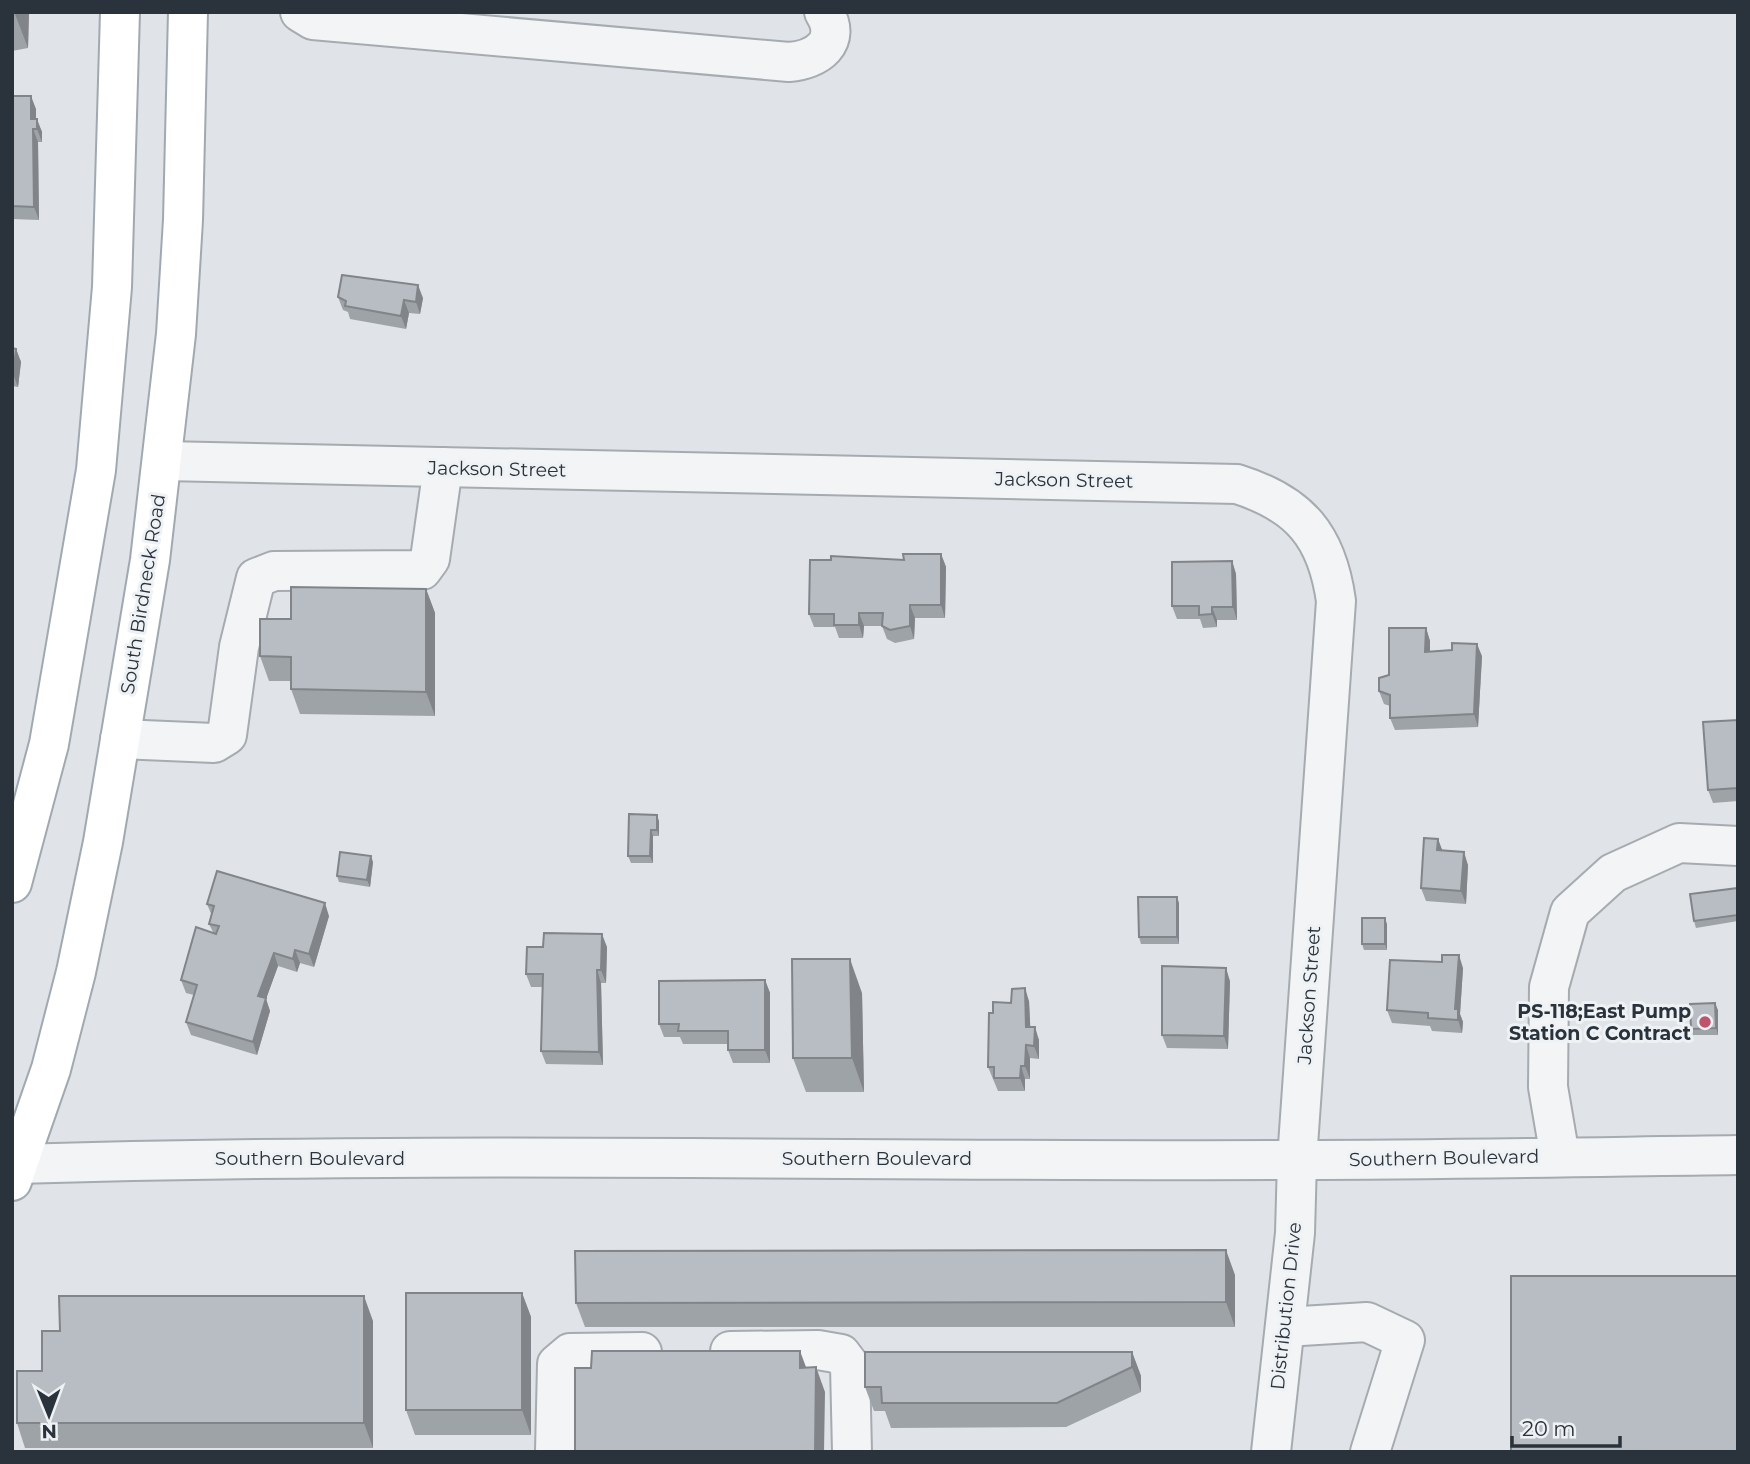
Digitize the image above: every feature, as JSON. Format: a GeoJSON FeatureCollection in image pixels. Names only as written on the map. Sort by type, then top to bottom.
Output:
{"type":"FeatureCollection","features":[{"type":"Feature","properties":{"kind":"main road"},"geometry":{"type":"LineString","coordinates":[[12,883],[49,744],[96,471],[112,287],[120,12]]}},
{"type":"Feature","properties":{"kind":"main road","name":"South Birdneck Road"},"geometry":{"type":"LineString","coordinates":[[14,1170],[51,1069],[76,972],[120,739],[164,461],[183,220],[188,12]]}},
{"type":"Feature","properties":{"kind":"street"},"geometry":{"type":"LineString","coordinates":[[300,12],[313,20],[789,62],[808,61],[821,54],[829,37],[828,19],[824,12]]}},
{"type":"Feature","properties":{"kind":"street","name":"Jackson Street"},"geometry":{"type":"LineString","coordinates":[[164,461],[1237,484],[1268,494],[1300,515],[1322,546],[1332,570],[1336,601],[1297,1160]]}},
{"type":"Feature","properties":{"kind":"street"},"geometry":{"type":"LineString","coordinates":[[120,739],[214,743],[227,734],[239,647],[256,578],[274,571],[422,570],[430,559],[443,467]]}},
{"type":"Feature","properties":{"kind":"street"},"geometry":{"type":"LineString","coordinates":[[1560,1157],[1548,1087],[1549,988],[1570,912],[1613,873],[1679,843],[1738,846]]}},
{"type":"Feature","properties":{"kind":"street","name":"Southern Boulevard"},"geometry":{"type":"LineString","coordinates":[[14,1170],[204,1158],[1297,1160],[1738,1155]]}},
{"type":"Feature","properties":{"kind":"street","name":"Distribution Drive"},"geometry":{"type":"LineString","coordinates":[[1271,1452],[1295,1233],[1297,1160]]}},
{"type":"Feature","properties":{"kind":"street"},"geometry":{"type":"LineString","coordinates":[[1284,1327],[1367,1322],[1405,1340],[1370,1452]]}},
{"type":"Feature","properties":{"kind":"street"},"geometry":{"type":"LineString","coordinates":[[555,1452],[557,1364],[570,1353],[818,1350],[841,1354],[850,1366],[852,1452]]}},
{"type":"Feature","properties":{"kind":"building"},"geometry":{"type":"Polygon","coordinates":[[[12,96],[31,96],[31,119],[37,119],[37,129],[33,129],[34,207],[12,206],[12,96]]]}},
{"type":"Feature","properties":{"kind":"building"},"geometry":{"type":"Polygon","coordinates":[[[342,275],[418,285],[416,302],[404,300],[401,316],[345,306],[346,301],[338,297],[342,275]]]}},
{"type":"Feature","properties":{"kind":"building"},"geometry":{"type":"Polygon","coordinates":[[[12,348],[16,349],[13,374],[12,374],[12,348]]]}},
{"type":"Feature","properties":{"kind":"building"},"geometry":{"type":"Polygon","coordinates":[[[903,554],[941,554],[941,605],[910,605],[910,626],[890,630],[882,626],[883,613],[859,613],[859,625],[834,625],[834,614],[809,614],[810,560],[831,560],[831,556],[904,560],[903,554]]]}},
{"type":"Feature","properties":{"kind":"building"},"geometry":{"type":"Polygon","coordinates":[[[1232,561],[1233,607],[1212,607],[1212,614],[1199,615],[1199,606],[1172,606],[1172,562],[1232,561]]]}},
{"type":"Feature","properties":{"kind":"building"},"geometry":{"type":"Polygon","coordinates":[[[291,587],[426,589],[426,692],[291,689],[291,657],[260,656],[260,619],[291,619],[291,587]]]}},
{"type":"Feature","properties":{"kind":"building"},"geometry":{"type":"Polygon","coordinates":[[[1389,628],[1426,628],[1425,652],[1452,650],[1452,643],[1477,644],[1474,714],[1390,718],[1390,695],[1379,691],[1379,678],[1389,675],[1389,628]]]}},
{"type":"Feature","properties":{"kind":"building"},"geometry":{"type":"Polygon","coordinates":[[[1738,720],[1738,788],[1708,790],[1703,722],[1738,720]]]}},
{"type":"Feature","properties":{"kind":"building"},"geometry":{"type":"Polygon","coordinates":[[[629,814],[657,815],[657,830],[651,830],[650,856],[628,856],[629,814]]]}},
{"type":"Feature","properties":{"kind":"building"},"geometry":{"type":"Polygon","coordinates":[[[1424,838],[1438,839],[1437,850],[1464,852],[1461,891],[1421,888],[1424,838]]]}},
{"type":"Feature","properties":{"kind":"building"},"geometry":{"type":"Polygon","coordinates":[[[340,852],[371,856],[367,880],[337,876],[340,852]]]}},
{"type":"Feature","properties":{"kind":"building"},"geometry":{"type":"Polygon","coordinates":[[[217,871],[325,903],[309,954],[295,950],[293,959],[274,953],[258,996],[266,998],[253,1042],[186,1022],[197,985],[181,980],[196,927],[216,934],[219,926],[209,924],[214,906],[207,904],[217,871]]]}},
{"type":"Feature","properties":{"kind":"building"},"geometry":{"type":"Polygon","coordinates":[[[1738,888],[1738,915],[1694,921],[1690,894],[1738,888]]]}},
{"type":"Feature","properties":{"kind":"building"},"geometry":{"type":"Polygon","coordinates":[[[1138,897],[1177,897],[1177,937],[1139,937],[1138,897]]]}},
{"type":"Feature","properties":{"kind":"building"},"geometry":{"type":"Polygon","coordinates":[[[1362,918],[1385,918],[1385,944],[1362,944],[1362,918]]]}},
{"type":"Feature","properties":{"kind":"building"},"geometry":{"type":"Polygon","coordinates":[[[544,933],[602,934],[601,970],[597,970],[599,1052],[541,1051],[543,974],[526,974],[527,947],[543,947],[544,933]]]}},
{"type":"Feature","properties":{"kind":"building"},"geometry":{"type":"Polygon","coordinates":[[[1442,955],[1459,955],[1455,1009],[1458,1009],[1458,1020],[1428,1018],[1428,1013],[1387,1010],[1390,960],[1442,962],[1442,955]]]}},
{"type":"Feature","properties":{"kind":"building"},"geometry":{"type":"Polygon","coordinates":[[[792,959],[850,959],[852,1058],[793,1058],[792,959]]]}},
{"type":"Feature","properties":{"kind":"building"},"geometry":{"type":"Polygon","coordinates":[[[1162,966],[1226,968],[1224,1036],[1162,1035],[1162,966]]]}},
{"type":"Feature","properties":{"kind":"building"},"geometry":{"type":"Polygon","coordinates":[[[765,980],[765,1050],[728,1050],[728,1031],[678,1031],[679,1024],[659,1024],[659,981],[765,980]]]}},
{"type":"Feature","properties":{"kind":"building"},"geometry":{"type":"Polygon","coordinates":[[[1025,988],[1026,1027],[1035,1027],[1034,1046],[1026,1045],[1025,1066],[1021,1066],[1020,1078],[994,1078],[994,1067],[988,1067],[989,1013],[993,1013],[993,1002],[1011,1003],[1012,989],[1025,988]]]}},
{"type":"Feature","properties":{"kind":"building","name":"PS-118;East Pump Station C Contract"},"geometry":{"type":"Polygon","coordinates":[[[1715,1003],[1716,1028],[1691,1029],[1690,1004],[1715,1003]]]}},
{"type":"Feature","properties":{"kind":"building"},"geometry":{"type":"Polygon","coordinates":[[[1226,1250],[1226,1302],[576,1303],[575,1251],[1226,1250]]]}},
{"type":"Feature","properties":{"kind":"building"},"geometry":{"type":"Polygon","coordinates":[[[1511,1276],[1738,1276],[1738,1452],[1511,1452],[1511,1276]]]}},
{"type":"Feature","properties":{"kind":"building"},"geometry":{"type":"Polygon","coordinates":[[[406,1293],[522,1293],[522,1410],[406,1410],[406,1293]]]}},
{"type":"Feature","properties":{"kind":"building"},"geometry":{"type":"Polygon","coordinates":[[[59,1296],[364,1296],[364,1423],[17,1423],[17,1371],[42,1371],[42,1331],[60,1331],[59,1296]]]}},
{"type":"Feature","properties":{"kind":"building"},"geometry":{"type":"Polygon","coordinates":[[[592,1351],[800,1351],[800,1368],[816,1367],[815,1452],[575,1452],[575,1368],[591,1368],[592,1351]]]}},
{"type":"Feature","properties":{"kind":"building"},"geometry":{"type":"Polygon","coordinates":[[[865,1352],[1132,1352],[1132,1367],[1057,1403],[882,1403],[881,1387],[865,1387],[865,1352]]]}},
{"type":"Feature","properties":{"kind":"place","name":"PS-118;East Pump Station C Contract"},"geometry":{"type":"Point","coordinates":[1705,1022]}}]}
